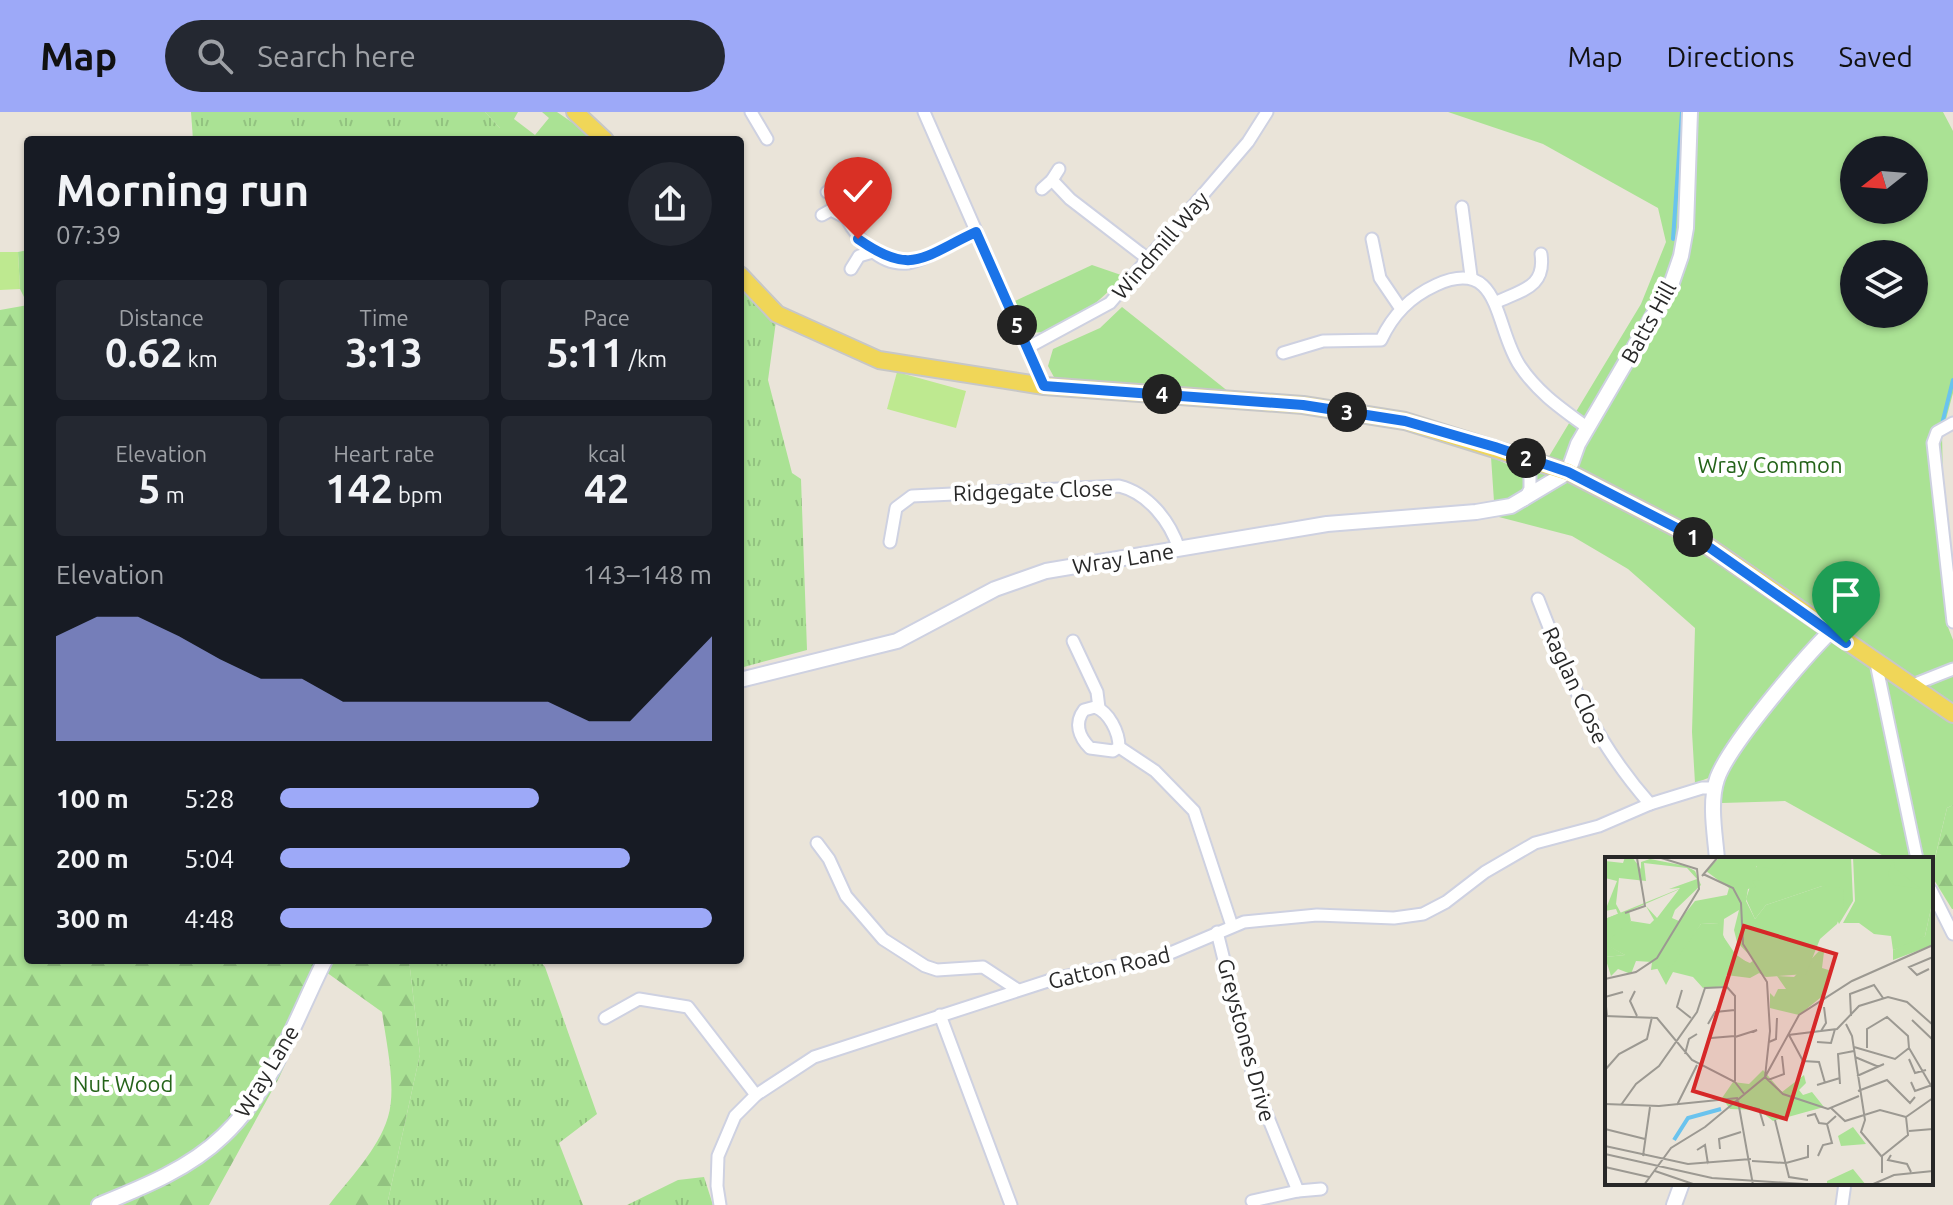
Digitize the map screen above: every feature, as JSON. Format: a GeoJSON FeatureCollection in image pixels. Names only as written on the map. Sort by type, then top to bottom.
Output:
{"type":"FeatureCollection","features":[{"type":"Feature","properties":{"kind":"main road"},"geometry":{"type":"LineString","coordinates":[[575,112],[601,136]]}},
{"type":"Feature","properties":{"kind":"main road"},"geometry":{"type":"LineString","coordinates":[[744,279],[777,314],[879,360],[1044,386],[1303,405],[1405,421],[1568,472],[1696,538],[1953,714]]}},
{"type":"Feature","properties":{"kind":"street"},"geometry":{"type":"LineString","coordinates":[[751,112],[767,139]]}},
{"type":"Feature","properties":{"kind":"street"},"geometry":{"type":"LineString","coordinates":[[924,112],[1044,386]]}},
{"type":"Feature","properties":{"kind":"street","name":"Windmill Way"},"geometry":{"type":"LineString","coordinates":[[1027,348],[1110,303],[1248,142],[1267,112]]}},
{"type":"Feature","properties":{"kind":"street","name":"Batts Hill"},"geometry":{"type":"LineString","coordinates":[[1568,472],[1588,428],[1671,285],[1681,256],[1686,228],[1690,112]]}},
{"type":"Feature","properties":{"kind":"street"},"geometry":{"type":"LineString","coordinates":[[1042,189],[1059,169]]}},
{"type":"Feature","properties":{"kind":"street"},"geometry":{"type":"LineString","coordinates":[[1052,180],[1070,199],[1148,259]]}},
{"type":"Feature","properties":{"kind":"street"},"geometry":{"type":"LineString","coordinates":[[827,192],[834,188],[843,216],[858,239],[892,261],[908,263],[976,232]]}},
{"type":"Feature","properties":{"kind":"street"},"geometry":{"type":"LineString","coordinates":[[1462,207],[1471,276]]}},
{"type":"Feature","properties":{"kind":"street"},"geometry":{"type":"LineString","coordinates":[[822,215],[831,210],[843,216]]}},
{"type":"Feature","properties":{"kind":"street"},"geometry":{"type":"LineString","coordinates":[[1372,239],[1380,278],[1401,309]]}},
{"type":"Feature","properties":{"kind":"street"},"geometry":{"type":"LineString","coordinates":[[851,269],[859,256],[876,251]]}},
{"type":"Feature","properties":{"kind":"street"},"geometry":{"type":"LineString","coordinates":[[1495,303],[1537,281],[1543,270],[1541,254]]}},
{"type":"Feature","properties":{"kind":"street"},"geometry":{"type":"LineString","coordinates":[[1283,353],[1323,341],[1381,340],[1391,318],[1426,289],[1457,275],[1471,276],[1487,289],[1495,303],[1518,364],[1553,403],[1588,428]]}},
{"type":"Feature","properties":{"kind":"street"},"geometry":{"type":"LineString","coordinates":[[1953,423],[1937,432],[1933,443],[1953,622]]}},
{"type":"Feature","properties":{"kind":"street"},"geometry":{"type":"LineString","coordinates":[[1524,500],[1530,489],[1530,460]]}},
{"type":"Feature","properties":{"kind":"street","name":"Wray Lane"},"geometry":{"type":"LineString","coordinates":[[744,679],[897,641],[995,589],[1046,571],[1327,524],[1476,512],[1524,500],[1568,472]]}},
{"type":"Feature","properties":{"kind":"street","name":"Ridgegate Close"},"geometry":{"type":"LineString","coordinates":[[890,542],[896,508],[912,496],[1107,485],[1136,492],[1162,516],[1179,549]]}},
{"type":"Feature","properties":{"kind":"street","name":"Raglan Close"},"geometry":{"type":"LineString","coordinates":[[1538,599],[1596,734],[1612,761],[1650,804]]}},
{"type":"Feature","properties":{"kind":"street"},"geometry":{"type":"LineString","coordinates":[[1717,857],[1714,788],[1721,769],[1744,736],[1830,632]]}},
{"type":"Feature","properties":{"kind":"street"},"geometry":{"type":"LineString","coordinates":[[1073,641],[1097,692],[1099,708],[1117,733],[1119,747],[1155,771],[1194,811],[1232,926]]}},
{"type":"Feature","properties":{"kind":"street"},"geometry":{"type":"LineString","coordinates":[[1876,663],[1917,857]]}},
{"type":"Feature","properties":{"kind":"street"},"geometry":{"type":"LineString","coordinates":[[1910,686],[1953,669]]}},
{"type":"Feature","properties":{"kind":"street"},"geometry":{"type":"LineString","coordinates":[[1099,708],[1084,710],[1078,721],[1080,735],[1090,748],[1099,752],[1113,751],[1119,747]]}},
{"type":"Feature","properties":{"kind":"street","name":"Gatton Road"},"geometry":{"type":"LineString","coordinates":[[720,1205],[718,1156],[735,1116],[756,1095],[814,1057],[1018,990],[1161,957],[1232,926],[1307,916],[1394,918],[1423,914],[1446,902],[1526,847],[1563,833],[1599,826],[1650,804],[1702,788],[1714,788]]}},
{"type":"Feature","properties":{"kind":"street"},"geometry":{"type":"LineString","coordinates":[[817,843],[829,859],[846,896],[883,939],[925,966],[937,970],[983,967],[1018,990]]}},
{"type":"Feature","properties":{"kind":"street"},"geometry":{"type":"LineString","coordinates":[[1933,894],[1953,934]]}},
{"type":"Feature","properties":{"kind":"street","name":"Greystones Drive"},"geometry":{"type":"LineString","coordinates":[[1217,932],[1256,1088],[1298,1191]]}},
{"type":"Feature","properties":{"kind":"street","name":"Wray Lane"},"geometry":{"type":"LineString","coordinates":[[99,1205],[138,1189],[204,1152],[223,1137],[252,1101],[284,1049],[323,964]]}},
{"type":"Feature","properties":{"kind":"street"},"geometry":{"type":"LineString","coordinates":[[605,1018],[639,999],[688,1007],[756,1095]]}},
{"type":"Feature","properties":{"kind":"street"},"geometry":{"type":"LineString","coordinates":[[940,1015],[1011,1205]]}},
{"type":"Feature","properties":{"kind":"street"},"geometry":{"type":"LineString","coordinates":[[1674,1205],[1681,1185]]}},
{"type":"Feature","properties":{"kind":"street"},"geometry":{"type":"LineString","coordinates":[[1842,1205],[1845,1185]]}},
{"type":"Feature","properties":{"kind":"street"},"geometry":{"type":"LineString","coordinates":[[1252,1201],[1321,1189]]}},
{"type":"Feature","properties":{"kind":"green space"},"geometry":{"type":"Polygon","coordinates":[[[191,112],[485,112],[500,128],[500,136],[193,136],[191,112]]]}},
{"type":"Feature","properties":{"kind":"green space"},"geometry":{"type":"Polygon","coordinates":[[[485,112],[518,112],[514,119],[535,135],[549,118],[542,112],[557,112],[589,134],[500,136],[500,128],[485,112]]]}},
{"type":"Feature","properties":{"kind":"green space","name":"Wray Common"},"geometry":{"type":"Polygon","coordinates":[[[1448,112],[1943,112],[1953,131],[1953,393],[1942,434],[1946,622],[1953,640],[1953,805],[1947,808],[1933,866],[1933,857],[1885,857],[1785,801],[1722,803],[1711,777],[1695,783],[1692,732],[1695,628],[1628,569],[1572,536],[1495,516],[1491,457],[1516,468],[1521,474],[1539,473],[1641,304],[1666,242],[1658,208],[1543,144],[1448,112]]]}},
{"type":"Feature","properties":{"kind":"green space"},"geometry":{"type":"Polygon","coordinates":[[[24,251],[24,297],[20,289],[18,252],[24,251]]]}},
{"type":"Feature","properties":{"kind":"green space"},"geometry":{"type":"Polygon","coordinates":[[[0,252],[18,252],[20,289],[0,290],[0,252]]]}},
{"type":"Feature","properties":{"kind":"green space"},"geometry":{"type":"Polygon","coordinates":[[[1092,265],[1124,276],[1094,304],[1067,323],[1041,332],[1029,331],[1015,301],[1092,265]]]}},
{"type":"Feature","properties":{"kind":"green space"},"geometry":{"type":"Polygon","coordinates":[[[744,283],[777,314],[768,380],[792,473],[801,479],[807,650],[744,667],[744,283]]]}},
{"type":"Feature","properties":{"kind":"green space","name":"Nut Wood"},"geometry":{"type":"Polygon","coordinates":[[[24,306],[24,964],[409,964],[420,1054],[387,1205],[329,1205],[377,1141],[388,1117],[391,1093],[382,1012],[326,972],[279,1078],[209,1205],[0,1205],[0,310],[24,306]]]}},
{"type":"Feature","properties":{"kind":"green space"},"geometry":{"type":"Polygon","coordinates":[[[1122,307],[1234,396],[1055,379],[1048,366],[1053,349],[1100,328],[1122,307]]]}},
{"type":"Feature","properties":{"kind":"green space"},"geometry":{"type":"Polygon","coordinates":[[[897,372],[966,391],[956,428],[887,409],[897,372]]]}},
{"type":"Feature","properties":{"kind":"green space"},"geometry":{"type":"Polygon","coordinates":[[[1953,805],[1953,909],[1933,878],[1947,808],[1953,805]]]}},
{"type":"Feature","properties":{"kind":"green space"},"geometry":{"type":"Polygon","coordinates":[[[409,964],[542,964],[597,1114],[559,1143],[583,1205],[387,1205],[420,1054],[409,964]]]}},
{"type":"Feature","properties":{"kind":"green space"},"geometry":{"type":"Polygon","coordinates":[[[704,1177],[713,1205],[627,1205],[678,1180],[704,1177]]]}},
{"type":"Feature","properties":{"kind":"waterway"},"geometry":{"type":"LineString","coordinates":[[1673,239],[1682,112]]}},
{"type":"Feature","properties":{"kind":"waterway"},"geometry":{"type":"LineString","coordinates":[[1942,424],[1953,380]]}},
{"type":"Feature","properties":{"kind":"route"},"geometry":{"type":"LineString","coordinates":[[858,239],[892,261],[908,263],[976,232],[1044,386],[1303,405],[1405,421],[1495,447],[1568,472],[1696,538],[1846,643]]}}]}
